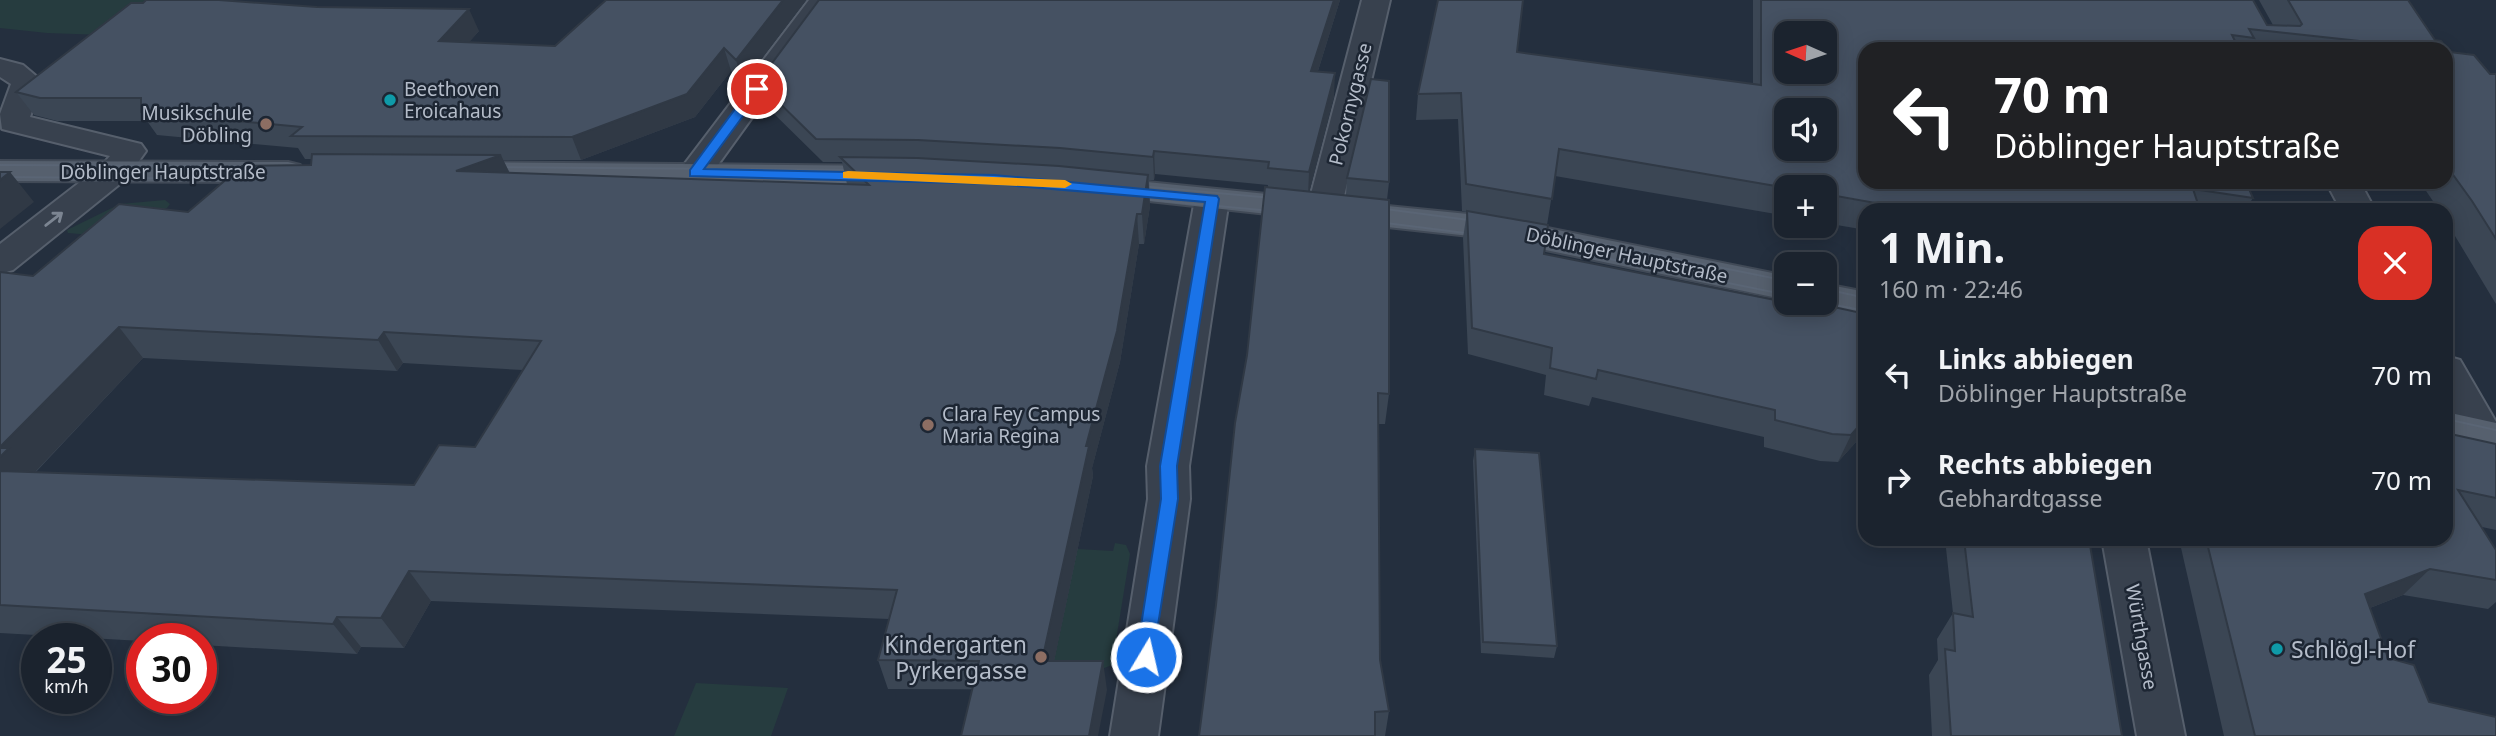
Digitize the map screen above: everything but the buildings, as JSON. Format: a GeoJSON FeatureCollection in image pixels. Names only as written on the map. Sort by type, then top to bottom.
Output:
{"type":"FeatureCollection","features":[{"type":"Feature","properties":{"kind":"main road","name":"Döblinger Hauptstraße"},"geometry":{"type":"LineString","coordinates":[[0,171],[316,172]]}},
{"type":"Feature","properties":{"kind":"main road"},"geometry":{"type":"LineString","coordinates":[[423,172],[923,176]]}},
{"type":"Feature","properties":{"kind":"main road","name":"Döblinger Hauptstraße"},"geometry":{"type":"LineString","coordinates":[[1063,184],[1488,227],[1774,285]]}},
{"type":"Feature","properties":{"kind":"main road"},"geometry":{"type":"LineString","coordinates":[[1837,298],[1858,302]]}},
{"type":"Feature","properties":{"kind":"street"},"geometry":{"type":"LineString","coordinates":[[695,173],[823,0]]}},
{"type":"Feature","properties":{"kind":"street","name":"Pokornygasse"},"geometry":{"type":"LineString","coordinates":[[1324,209],[1376,0]]}},
{"type":"Feature","properties":{"kind":"street"},"geometry":{"type":"LineString","coordinates":[[0,68],[12,71],[27,81],[13,122],[130,150],[114,172],[0,262]]}},
{"type":"Feature","properties":{"kind":"street"},"geometry":{"type":"LineString","coordinates":[[1134,736],[1169,499],[1168,466],[1212,199]]}},
{"type":"Feature","properties":{"kind":"street"},"geometry":{"type":"LineString","coordinates":[[2453,385],[2475,434]]}},
{"type":"Feature","properties":{"kind":"street","name":"Würthgasse"},"geometry":{"type":"LineString","coordinates":[[2125,546],[2161,736]]}},
{"type":"Feature","properties":{"kind":"green space"},"geometry":{"type":"Polygon","coordinates":[[[0,0],[178,0],[132,36],[47,33],[0,28],[0,0]]]}},
{"type":"Feature","properties":{"kind":"green space"},"geometry":{"type":"Polygon","coordinates":[[[165,200],[170,204],[167,208],[91,235],[68,233],[67,230],[120,204],[165,200]]]}},
{"type":"Feature","properties":{"kind":"green space"},"geometry":{"type":"Polygon","coordinates":[[[1115,543],[1126,545],[1130,554],[1112,665],[1048,690],[1077,549],[1113,551],[1115,543]]]}},
{"type":"Feature","properties":{"kind":"green space"},"geometry":{"type":"Polygon","coordinates":[[[696,683],[788,688],[771,736],[674,736],[696,683]]]}},
{"type":"Feature","properties":{"kind":"tram line"},"geometry":{"type":"LineString","coordinates":[[0,165],[269,166]]}},
{"type":"Feature","properties":{"kind":"tram line"},"geometry":{"type":"LineString","coordinates":[[486,167],[864,170]]}},
{"type":"Feature","properties":{"kind":"tram line"},"geometry":{"type":"LineString","coordinates":[[0,177],[248,179]]}},
{"type":"Feature","properties":{"kind":"tram line"},"geometry":{"type":"LineString","coordinates":[[742,181],[864,182]]}},
{"type":"Feature","properties":{"kind":"tram line"},"geometry":{"type":"LineString","coordinates":[[1129,185],[1283,199]]}},
{"type":"Feature","properties":{"kind":"tram line"},"geometry":{"type":"LineString","coordinates":[[1130,198],[1283,212]]}},
{"type":"Feature","properties":{"kind":"tram line"},"geometry":{"type":"LineString","coordinates":[[1370,207],[1484,222]]}},
{"type":"Feature","properties":{"kind":"tram line"},"geometry":{"type":"LineString","coordinates":[[1370,221],[1481,235]]}},
{"type":"Feature","properties":{"kind":"tram line"},"geometry":{"type":"LineString","coordinates":[[1529,229],[1774,278]]}},
{"type":"Feature","properties":{"kind":"tram line"},"geometry":{"type":"LineString","coordinates":[[1526,242],[1774,292]]}},
{"type":"Feature","properties":{"kind":"tram line"},"geometry":{"type":"LineString","coordinates":[[1837,292],[1858,296]]}},
{"type":"Feature","properties":{"kind":"tram line"},"geometry":{"type":"LineString","coordinates":[[1837,305],[1858,309]]}},
{"type":"Feature","properties":{"kind":"tram line"},"geometry":{"type":"LineString","coordinates":[[2453,421],[2496,430]]}},
{"type":"Feature","properties":{"kind":"slow traffic"},"geometry":{"type":"LineString","coordinates":[[848,175],[923,176],[1065,184]]}},
{"type":"Feature","properties":{"kind":"place","name":"Beethoven Eroicahaus"},"geometry":{"type":"Point","coordinates":[390,100]}},
{"type":"Feature","properties":{"kind":"place","name":"Musikschule Döbling"},"geometry":{"type":"Point","coordinates":[266,124]}},
{"type":"Feature","properties":{"kind":"place","name":"Clara Fey Campus Maria Regina"},"geometry":{"type":"Point","coordinates":[928,425]}},
{"type":"Feature","properties":{"kind":"place","name":"Schlögl-Hof"},"geometry":{"type":"Point","coordinates":[2277,649]}},
{"type":"Feature","properties":{"kind":"place","name":"Kindergarten Pyrkergasse"},"geometry":{"type":"Point","coordinates":[1041,657]}},
{"type":"Feature","properties":{"kind":"route"},"geometry":{"type":"LineString","coordinates":[[757,89],[695,173],[923,176],[1063,184],[1212,199],[1168,466],[1170,493],[1146,657]]}}]}
